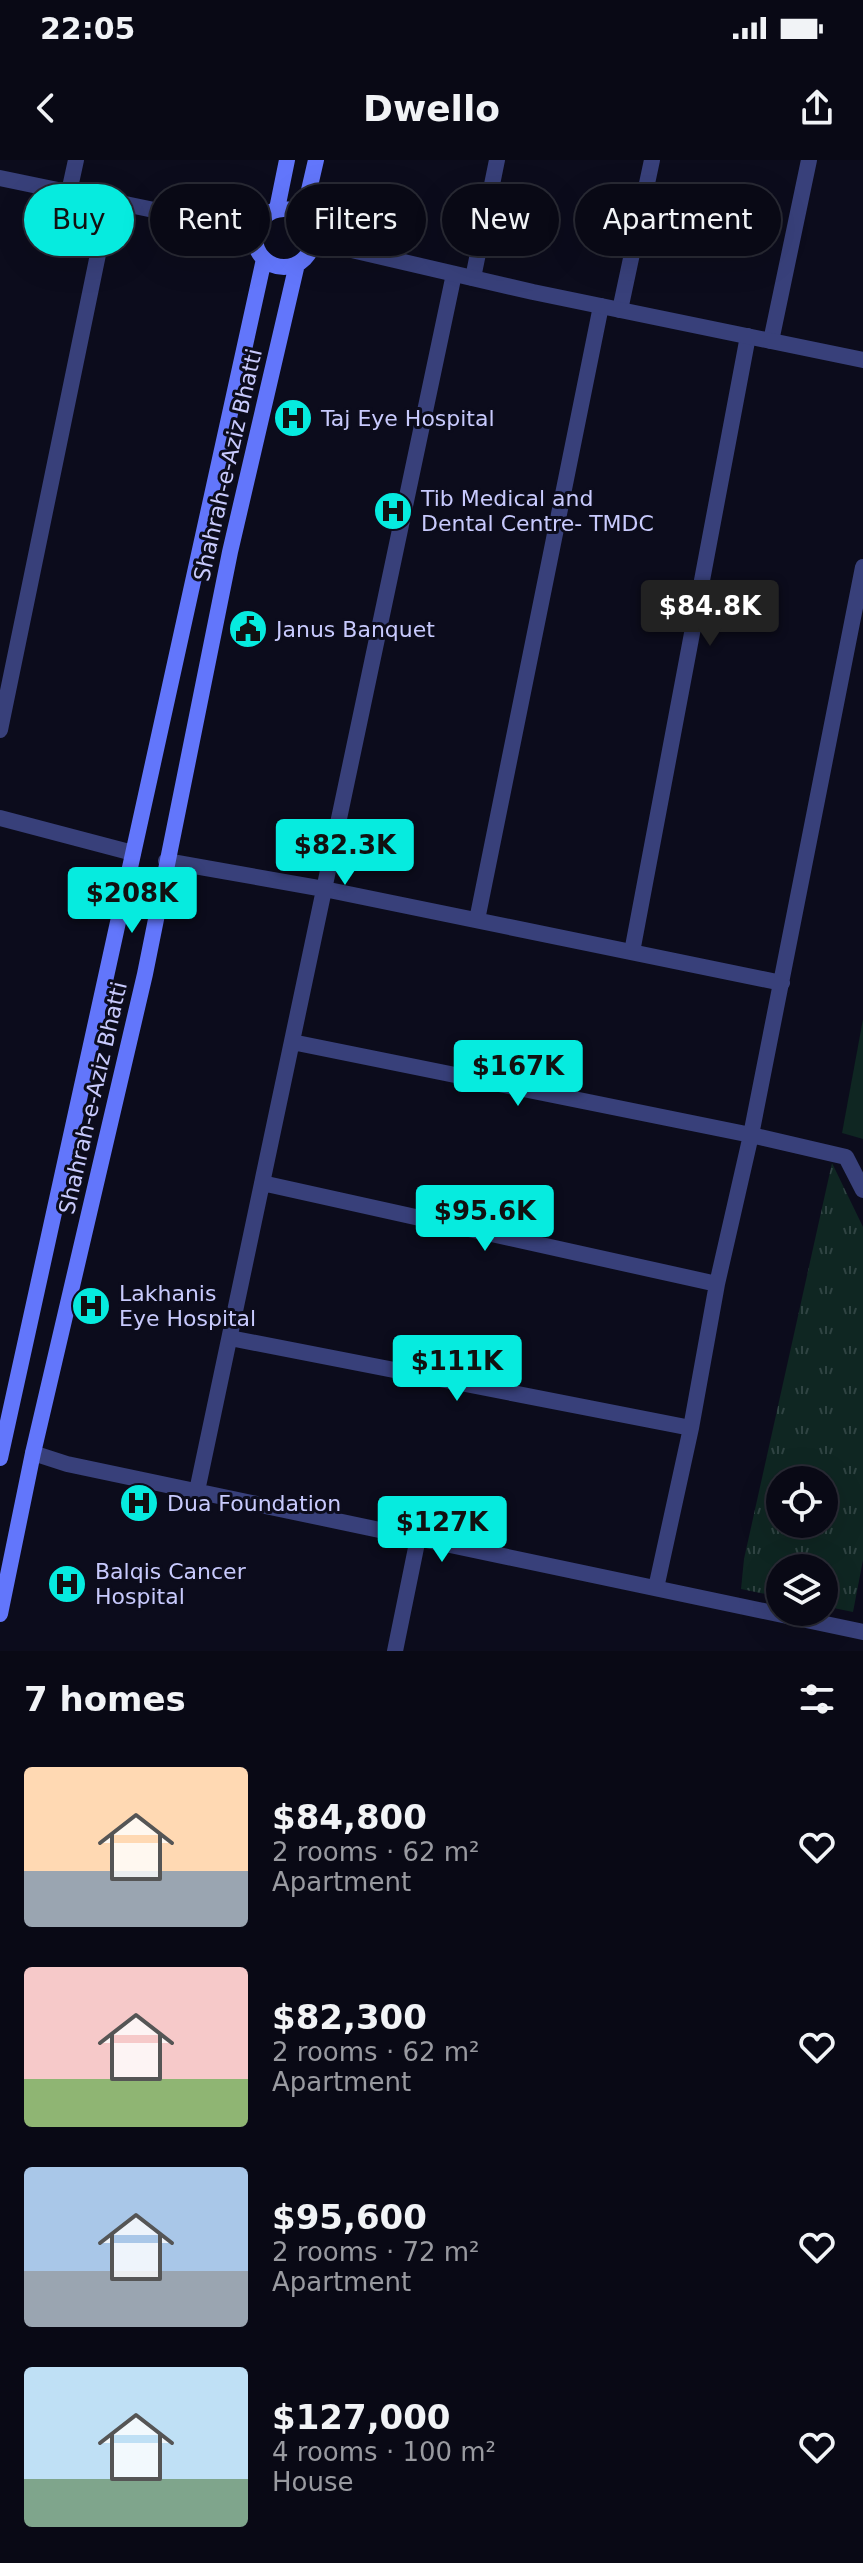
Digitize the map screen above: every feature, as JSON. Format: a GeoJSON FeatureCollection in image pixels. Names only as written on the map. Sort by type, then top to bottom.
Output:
{"type":"FeatureCollection","features":[{"type":"Feature","properties":{"kind":"main road"},"geometry":{"type":"LineString","coordinates":[[277,209],[287,160]]}},
{"type":"Feature","properties":{"kind":"main road"},"geometry":{"type":"LineString","coordinates":[[310,184],[316,160]]}},
{"type":"Feature","properties":{"kind":"main road"},"geometry":{"type":"LineString","coordinates":[[270,213],[286,209]]}},
{"type":"Feature","properties":{"kind":"main road"},"geometry":{"type":"LineString","coordinates":[[262,256],[274,265],[286,267],[297,264],[306,256]]}},
{"type":"Feature","properties":{"kind":"main road","name":"Shahrah-e-Aziz Bhatti"},"geometry":{"type":"LineString","coordinates":[[0,1455],[264,259]]}},
{"type":"Feature","properties":{"kind":"main road","name":"Shahrah-e-Aziz Bhatti"},"geometry":{"type":"LineString","coordinates":[[0,1614],[33,1453],[145,974],[230,552],[297,264]]}},
{"type":"Feature","properties":{"kind":"street"},"geometry":{"type":"LineString","coordinates":[[71,184],[76,160]]}},
{"type":"Feature","properties":{"kind":"street"},"geometry":{"type":"LineString","coordinates":[[473,278],[497,160]]}},
{"type":"Feature","properties":{"kind":"street"},"geometry":{"type":"LineString","coordinates":[[620,310],[652,160]]}},
{"type":"Feature","properties":{"kind":"street"},"geometry":{"type":"LineString","coordinates":[[771,341],[809,160]]}},
{"type":"Feature","properties":{"kind":"street"},"geometry":{"type":"LineString","coordinates":[[0,178],[30,184]]}},
{"type":"Feature","properties":{"kind":"street"},"geometry":{"type":"LineString","coordinates":[[0,730],[98,256]]}},
{"type":"Feature","properties":{"kind":"street"},"geometry":{"type":"LineString","coordinates":[[377,256],[863,360]]}},
{"type":"Feature","properties":{"kind":"street"},"geometry":{"type":"LineString","coordinates":[[197,1491],[454,274]]}},
{"type":"Feature","properties":{"kind":"street"},"geometry":{"type":"LineString","coordinates":[[477,920],[601,306]]}},
{"type":"Feature","properties":{"kind":"street"},"geometry":{"type":"LineString","coordinates":[[632,952],[748,336]]}},
{"type":"Feature","properties":{"kind":"street"},"geometry":{"type":"LineString","coordinates":[[656,1588],[691,1428],[717,1284],[857,641],[863,567]]}},
{"type":"Feature","properties":{"kind":"street"},"geometry":{"type":"LineString","coordinates":[[0,818],[133,853]]}},
{"type":"Feature","properties":{"kind":"street"},"geometry":{"type":"LineString","coordinates":[[166,861],[324,889],[782,983]]}},
{"type":"Feature","properties":{"kind":"street"},"geometry":{"type":"LineString","coordinates":[[292,1042],[846,1157],[863,1190]]}},
{"type":"Feature","properties":{"kind":"street"},"geometry":{"type":"LineString","coordinates":[[262,1183],[717,1284]]}},
{"type":"Feature","properties":{"kind":"street"},"geometry":{"type":"LineString","coordinates":[[230,1338],[691,1428]]}},
{"type":"Feature","properties":{"kind":"street"},"geometry":{"type":"LineString","coordinates":[[33,1453],[67,1464],[863,1632]]}},
{"type":"Feature","properties":{"kind":"street"},"geometry":{"type":"LineString","coordinates":[[395,1651],[418,1538]]}},
{"type":"Feature","properties":{"kind":"green space"},"geometry":{"type":"Polygon","coordinates":[[[863,1019],[863,1139],[842,1133],[863,1019]]]}},
{"type":"Feature","properties":{"kind":"green space"},"geometry":{"type":"Polygon","coordinates":[[[832,1163],[863,1227],[863,1560],[853,1612],[838,1609],[838,1554],[766,1554],[766,1594],[741,1589],[744,1559],[832,1163]]]}},
{"type":"Feature","properties":{"kind":"place","name":"Taj Eye Hospital"},"geometry":{"type":"Point","coordinates":[293,418]}},
{"type":"Feature","properties":{"kind":"place","name":"Tib Medical and Dental Centre- TMDC"},"geometry":{"type":"Point","coordinates":[393,511]}},
{"type":"Feature","properties":{"kind":"place","name":"Janus Banquet"},"geometry":{"type":"Point","coordinates":[248,629]}},
{"type":"Feature","properties":{"kind":"place","name":"Lakhanis Eye Hospital"},"geometry":{"type":"Point","coordinates":[91,1306]}},
{"type":"Feature","properties":{"kind":"place","name":"Dua Foundation"},"geometry":{"type":"Point","coordinates":[139,1503]}},
{"type":"Feature","properties":{"kind":"place","name":"Balqis Cancer Hospital"},"geometry":{"type":"Point","coordinates":[67,1584]}}]}
